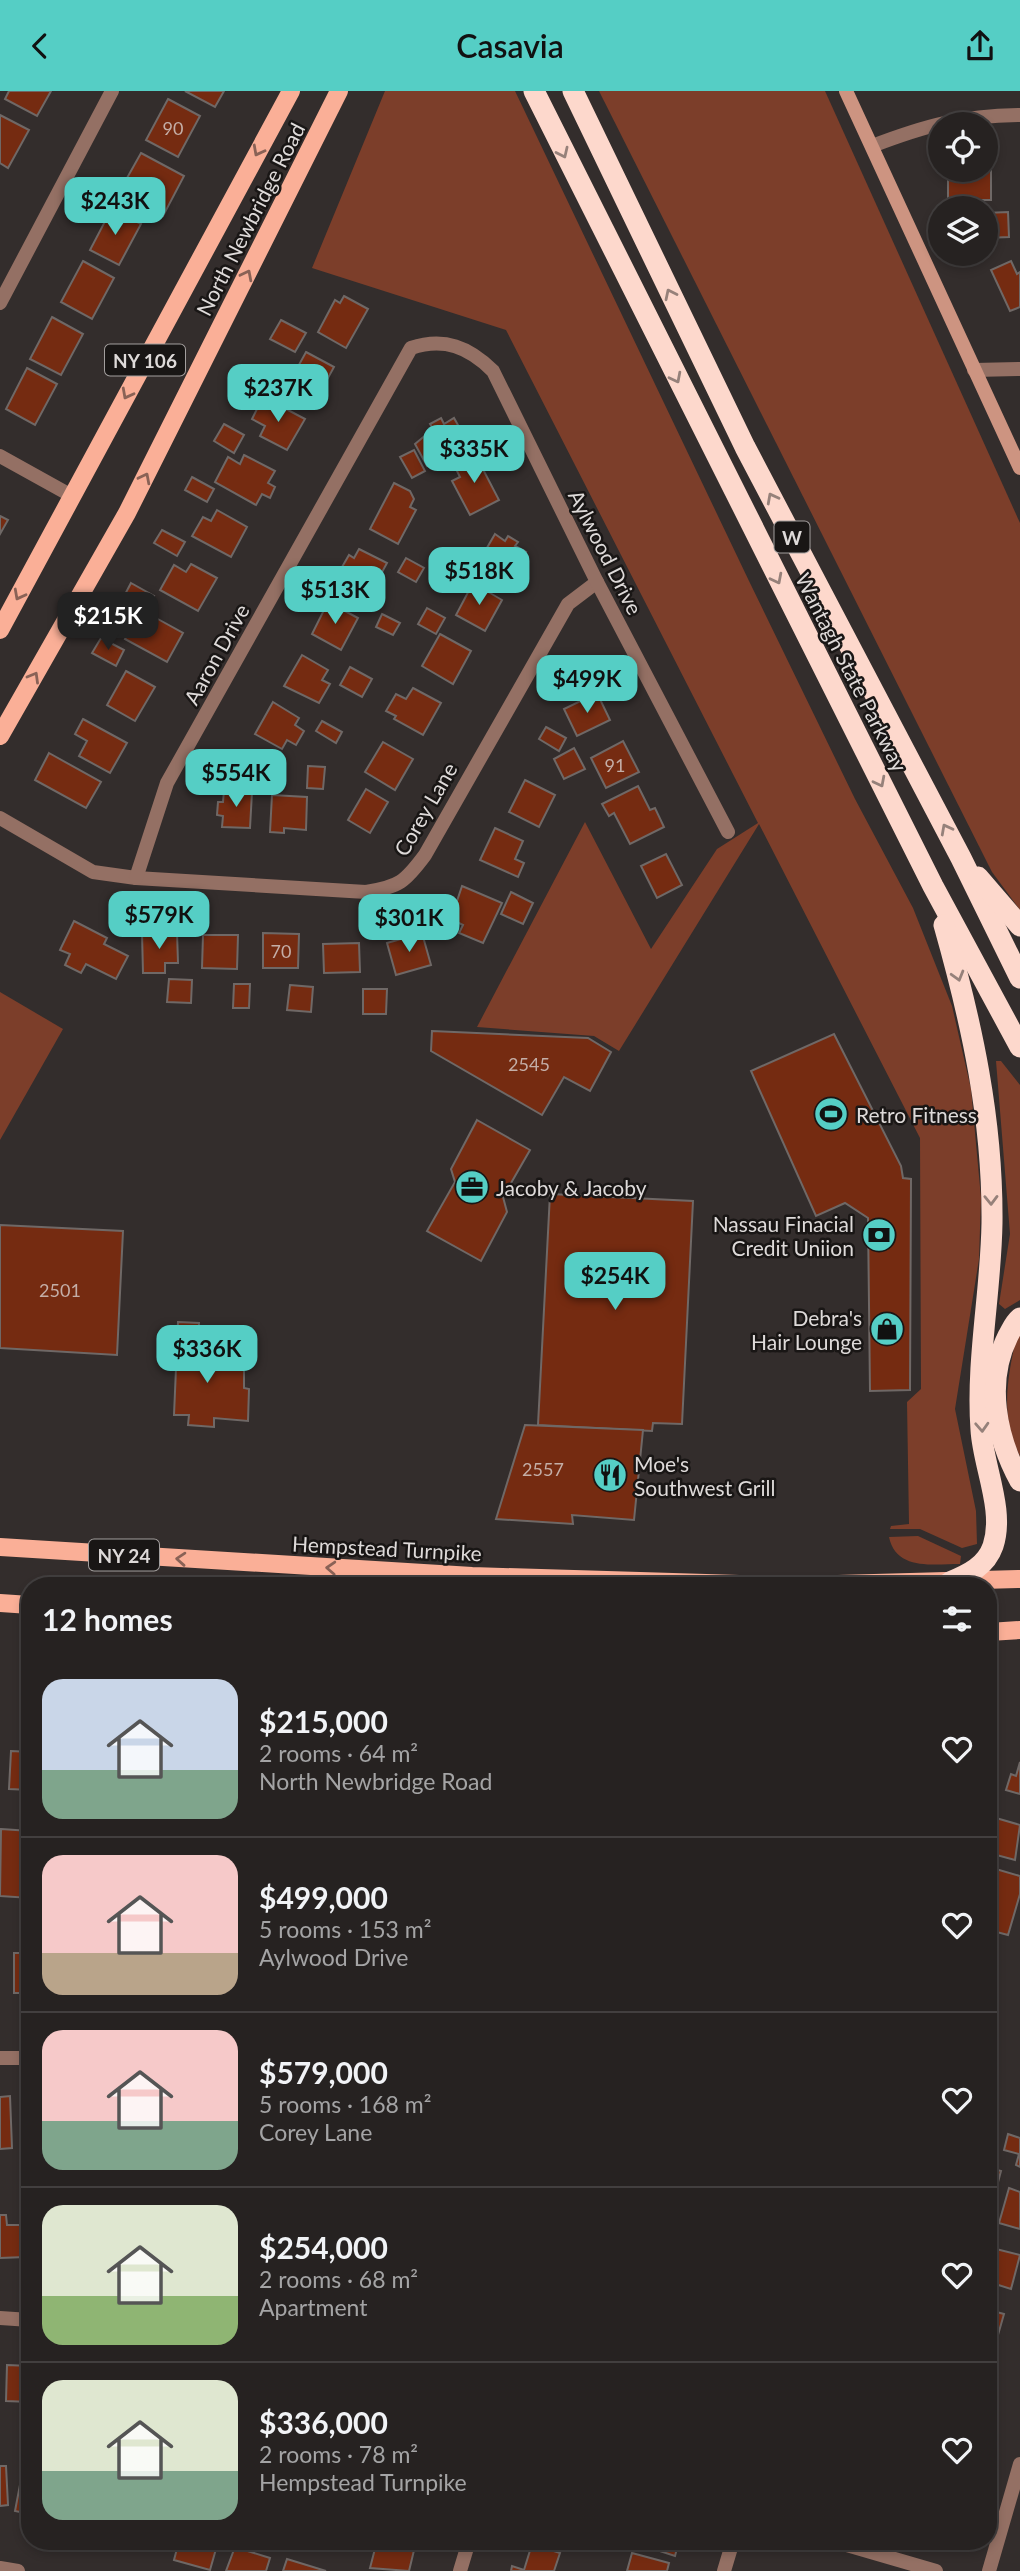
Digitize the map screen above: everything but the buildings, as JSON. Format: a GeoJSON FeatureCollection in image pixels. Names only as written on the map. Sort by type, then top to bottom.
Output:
{"type":"FeatureCollection","features":[{"type":"Feature","properties":{"kind":"highway","name":"Wantagh State Parkway"},"geometry":{"type":"LineString","coordinates":[[534,91],[933,886],[1020,1047]]}},
{"type":"Feature","properties":{"kind":"highway","name":"Wantagh State Parkway"},"geometry":{"type":"LineString","coordinates":[[573,91],[745,447],[961,858],[1020,978]]}},
{"type":"Feature","properties":{"kind":"highway"},"geometry":{"type":"LineString","coordinates":[[961,858],[1020,926]]}},
{"type":"Feature","properties":{"kind":"highway"},"geometry":{"type":"LineString","coordinates":[[933,886],[980,1067],[991,1200],[981,1430],[995,1535],[990,1552],[980,1566],[959,1577]]}},
{"type":"Feature","properties":{"kind":"highway"},"geometry":{"type":"LineString","coordinates":[[1020,1318],[1001,1349],[994,1383],[1003,1443],[1020,1481]]}},
{"type":"Feature","properties":{"kind":"main road","name":"North Newbridge Road"},"geometry":{"type":"LineString","coordinates":[[0,629],[291,91]]}},
{"type":"Feature","properties":{"kind":"main road","name":"North Newbridge Road"},"geometry":{"type":"LineString","coordinates":[[0,736],[127,513],[339,91]]}},
{"type":"Feature","properties":{"kind":"main road","name":"Hempstead Turnpike"},"geometry":{"type":"LineString","coordinates":[[0,1548],[513,1577]]}},
{"type":"Feature","properties":{"kind":"main road"},"geometry":{"type":"LineString","coordinates":[[997,1580],[1020,1579]]}},
{"type":"Feature","properties":{"kind":"main road"},"geometry":{"type":"LineString","coordinates":[[0,1603],[21,1604]]}},
{"type":"Feature","properties":{"kind":"main road"},"geometry":{"type":"LineString","coordinates":[[997,1635],[1020,1630]]}},
{"type":"Feature","properties":{"kind":"street"},"geometry":{"type":"LineString","coordinates":[[0,303],[113,91]]}},
{"type":"Feature","properties":{"kind":"street"},"geometry":{"type":"LineString","coordinates":[[846,91],[1020,468]]}},
{"type":"Feature","properties":{"kind":"street"},"geometry":{"type":"LineString","coordinates":[[872,146],[938,123],[972,115],[1020,115]]}},
{"type":"Feature","properties":{"kind":"street","name":"Aylwood Drive"},"geometry":{"type":"LineString","coordinates":[[411,348],[431,341],[459,346],[477,355],[494,371],[597,582],[728,832]]}},
{"type":"Feature","properties":{"kind":"street","name":"Aaron Drive"},"geometry":{"type":"LineString","coordinates":[[136,878],[167,783],[411,348]]}},
{"type":"Feature","properties":{"kind":"street"},"geometry":{"type":"LineString","coordinates":[[974,370],[1020,369]]}},
{"type":"Feature","properties":{"kind":"street"},"geometry":{"type":"LineString","coordinates":[[0,456],[72,496]]}},
{"type":"Feature","properties":{"kind":"street","name":"Corey Lane"},"geometry":{"type":"LineString","coordinates":[[0,818],[93,872],[136,878],[366,892],[394,887],[410,876],[425,855],[568,604],[597,582]]}},
{"type":"Feature","properties":{"kind":"street"},"geometry":{"type":"LineString","coordinates":[[0,2057],[21,2058]]}},
{"type":"Feature","properties":{"kind":"street"},"geometry":{"type":"LineString","coordinates":[[0,2318],[21,2319]]}},
{"type":"Feature","properties":{"kind":"street"},"geometry":{"type":"LineString","coordinates":[[997,2543],[1020,2464]]}},
{"type":"Feature","properties":{"kind":"street"},"geometry":{"type":"LineString","coordinates":[[460,2571],[466,2550]]}},
{"type":"Feature","properties":{"kind":"street"},"geometry":{"type":"LineString","coordinates":[[724,2571],[730,2550]]}},
{"type":"Feature","properties":{"kind":"street"},"geometry":{"type":"LineString","coordinates":[[864,2550],[936,2571]]}},
{"type":"Feature","properties":{"kind":"street"},"geometry":{"type":"LineString","coordinates":[[989,2571],[995,2550]]}},
{"type":"Feature","properties":{"kind":"street"},"geometry":{"type":"LineString","coordinates":[[0,2568],[18,2571]]}},
{"type":"Feature","properties":{"kind":"shaded area"},"geometry":{"type":"Polygon","coordinates":[[[385,91],[515,91],[855,799],[913,908],[952,1006],[971,1089],[981,1198],[979,1259],[955,1409],[976,1511],[977,1544],[962,1548],[920,1529],[890,1529],[891,1526],[909,1524],[907,1402],[921,1389],[920,1138],[759,824],[619,1051],[594,1036],[477,1027],[585,822],[651,949],[717,849],[758,823],[506,330],[312,268],[385,91]]]}},
{"type":"Feature","properties":{"kind":"shaded area"},"geometry":{"type":"Polygon","coordinates":[[[599,91],[825,91],[1020,523],[1020,910],[992,872],[599,91]]]}},
{"type":"Feature","properties":{"kind":"shaded area"},"geometry":{"type":"Polygon","coordinates":[[[0,992],[63,1029],[0,1140],[0,992]]]}},
{"type":"Feature","properties":{"kind":"shaded area"},"geometry":{"type":"Polygon","coordinates":[[[996,1061],[1001,1061],[1020,1085],[1020,1300],[1005,1309],[999,1304],[1010,1234],[996,1061]]]}},
{"type":"Feature","properties":{"kind":"shaded area"},"geometry":{"type":"Polygon","coordinates":[[[1020,1335],[1020,1456],[1010,1427],[1007,1398],[1016,1339],[1020,1335]]]}},
{"type":"Feature","properties":{"kind":"shaded area"},"geometry":{"type":"Polygon","coordinates":[[[918,1536],[961,1556],[960,1564],[928,1564],[908,1560],[899,1556],[889,1537],[918,1536]]]}},
{"type":"Feature","properties":{"kind":"place","name":"Retro Fitness"},"geometry":{"type":"Point","coordinates":[831,1114]}},
{"type":"Feature","properties":{"kind":"place","name":"Jacoby & Jacoby"},"geometry":{"type":"Point","coordinates":[472,1187]}},
{"type":"Feature","properties":{"kind":"place","name":"Nassau Finacial Credit Uniion"},"geometry":{"type":"Point","coordinates":[879,1235]}},
{"type":"Feature","properties":{"kind":"place","name":"Debra's Hair Lounge"},"geometry":{"type":"Point","coordinates":[887,1329]}},
{"type":"Feature","properties":{"kind":"place","name":"Moe's Southwest Grill"},"geometry":{"type":"Point","coordinates":[610,1475]}}]}
